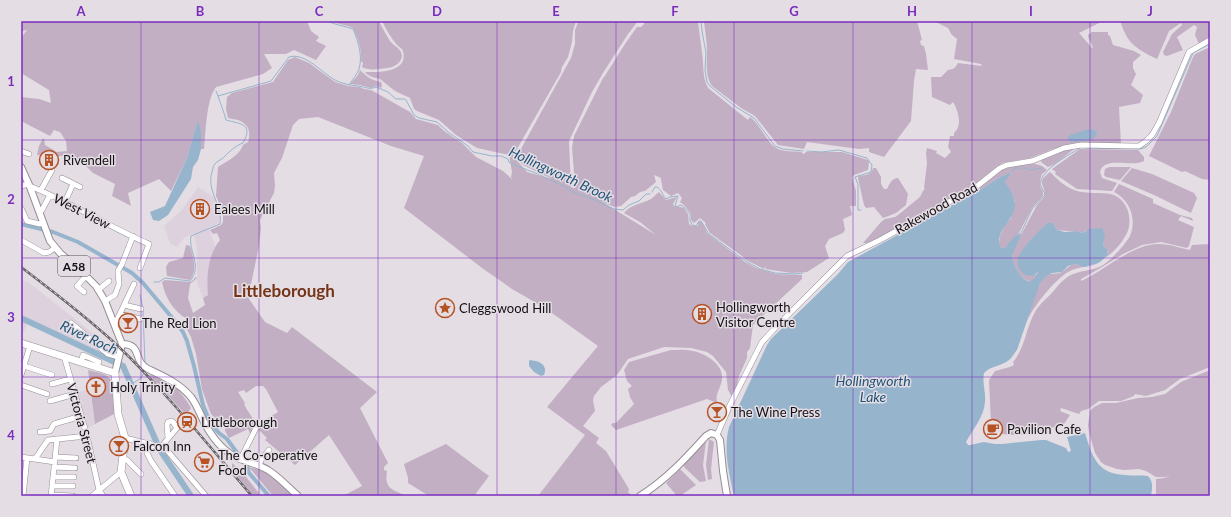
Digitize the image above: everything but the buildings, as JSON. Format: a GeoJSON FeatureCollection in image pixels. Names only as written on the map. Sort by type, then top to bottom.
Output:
{"type":"FeatureCollection","features":[{"type":"Feature","properties":{"kind":"highway"},"geometry":{"type":"LineString","coordinates":[[21,343],[64,356],[96,368],[115,372],[118,414],[125,438],[121,472],[131,496]]}},
{"type":"Feature","properties":{"kind":"main road","name":"A58"},"geometry":{"type":"LineString","coordinates":[[21,167],[40,212],[44,226],[55,248],[66,260],[86,276],[106,301],[122,344]]}},
{"type":"Feature","properties":{"kind":"main road"},"geometry":{"type":"LineString","coordinates":[[115,372],[122,344],[130,344],[133,346],[140,362],[145,367],[168,378],[192,398],[210,432],[224,449],[268,470],[282,480],[298,496]]}},
{"type":"Feature","properties":{"kind":"main road"},"geometry":{"type":"LineString","coordinates":[[640,496],[662,481],[706,436],[711,433],[717,435],[720,440],[727,496]]}},
{"type":"Feature","properties":{"kind":"street","name":"Rakewood Road"},"geometry":{"type":"LineString","coordinates":[[717,435],[730,405],[762,342],[847,256],[880,240],[976,187],[1000,168],[1007,165],[1032,161],[1064,148],[1075,146],[1138,146],[1152,135],[1159,123],[1189,52],[1210,40]]}},
{"type":"Feature","properties":{"kind":"street"},"geometry":{"type":"LineString","coordinates":[[21,151],[29,154]]}},
{"type":"Feature","properties":{"kind":"street"},"geometry":{"type":"LineString","coordinates":[[41,190],[52,170]]}},
{"type":"Feature","properties":{"kind":"street"},"geometry":{"type":"LineString","coordinates":[[62,178],[71,181],[80,187]]}},
{"type":"Feature","properties":{"kind":"street"},"geometry":{"type":"LineString","coordinates":[[65,202],[71,181]]}},
{"type":"Feature","properties":{"kind":"street"},"geometry":{"type":"LineString","coordinates":[[21,186],[29,185]]}},
{"type":"Feature","properties":{"kind":"street","name":"West View"},"geometry":{"type":"LineString","coordinates":[[29,185],[149,244],[140,268]]}},
{"type":"Feature","properties":{"kind":"street"},"geometry":{"type":"LineString","coordinates":[[40,212],[50,195]]}},
{"type":"Feature","properties":{"kind":"street"},"geometry":{"type":"LineString","coordinates":[[21,208],[27,221],[44,226]]}},
{"type":"Feature","properties":{"kind":"street"},"geometry":{"type":"LineString","coordinates":[[106,301],[115,295],[119,284],[118,271],[133,236]]}},
{"type":"Feature","properties":{"kind":"street"},"geometry":{"type":"LineString","coordinates":[[21,240],[44,253],[55,248]]}},
{"type":"Feature","properties":{"kind":"street"},"geometry":{"type":"LineString","coordinates":[[84,292],[77,286],[86,276]]}},
{"type":"Feature","properties":{"kind":"street"},"geometry":{"type":"LineString","coordinates":[[98,290],[109,281]]}},
{"type":"Feature","properties":{"kind":"street"},"geometry":{"type":"LineString","coordinates":[[115,324],[134,284]]}},
{"type":"Feature","properties":{"kind":"street"},"geometry":{"type":"LineString","coordinates":[[124,305],[141,309]]}},
{"type":"Feature","properties":{"kind":"street"},"geometry":{"type":"LineString","coordinates":[[120,314],[140,319]]}},
{"type":"Feature","properties":{"kind":"street"},"geometry":{"type":"LineString","coordinates":[[71,323],[108,354],[119,358]]}},
{"type":"Feature","properties":{"kind":"street"},"geometry":{"type":"LineString","coordinates":[[21,375],[30,346]]}},
{"type":"Feature","properties":{"kind":"street","name":"Victoria Street"},"geometry":{"type":"LineString","coordinates":[[64,356],[87,436],[99,490]]}},
{"type":"Feature","properties":{"kind":"street"},"geometry":{"type":"LineString","coordinates":[[23,365],[52,375]]}},
{"type":"Feature","properties":{"kind":"street"},"geometry":{"type":"LineString","coordinates":[[52,384],[70,379]]}},
{"type":"Feature","properties":{"kind":"street"},"geometry":{"type":"LineString","coordinates":[[21,385],[47,394]]}},
{"type":"Feature","properties":{"kind":"street"},"geometry":{"type":"LineString","coordinates":[[50,401],[75,394]]}},
{"type":"Feature","properties":{"kind":"street"},"geometry":{"type":"LineString","coordinates":[[40,432],[50,431],[54,424],[81,416]]}},
{"type":"Feature","properties":{"kind":"street"},"geometry":{"type":"LineString","coordinates":[[240,457],[256,428]]}},
{"type":"Feature","properties":{"kind":"street"},"geometry":{"type":"LineString","coordinates":[[35,459],[48,440],[87,436]]}},
{"type":"Feature","properties":{"kind":"street"},"geometry":{"type":"LineString","coordinates":[[125,438],[163,447],[206,496]]}},
{"type":"Feature","properties":{"kind":"street"},"geometry":{"type":"LineString","coordinates":[[163,447],[168,438]]}},
{"type":"Feature","properties":{"kind":"street"},"geometry":{"type":"LineString","coordinates":[[57,439],[51,496],[73,496]]}},
{"type":"Feature","properties":{"kind":"street"},"geometry":{"type":"LineString","coordinates":[[150,444],[147,453],[175,496]]}},
{"type":"Feature","properties":{"kind":"street"},"geometry":{"type":"LineString","coordinates":[[259,466],[261,460],[269,450]]}},
{"type":"Feature","properties":{"kind":"street"},"geometry":{"type":"LineString","coordinates":[[23,496],[24,457],[55,462],[75,468]]}},
{"type":"Feature","properties":{"kind":"street"},"geometry":{"type":"LineString","coordinates":[[55,462],[76,458]]}},
{"type":"Feature","properties":{"kind":"street"},"geometry":{"type":"LineString","coordinates":[[122,458],[127,460],[141,474]]}},
{"type":"Feature","properties":{"kind":"street"},"geometry":{"type":"LineString","coordinates":[[92,496],[121,472]]}},
{"type":"Feature","properties":{"kind":"street"},"geometry":{"type":"LineString","coordinates":[[53,477],[74,477]]}},
{"type":"Feature","properties":{"kind":"street"},"geometry":{"type":"LineString","coordinates":[[52,486],[73,486]]}},
{"type":"Feature","properties":{"kind":"street"},"geometry":{"type":"LineString","coordinates":[[99,490],[103,496]]}},
{"type":"Feature","properties":{"kind":"shaded area"},"geometry":{"type":"Polygon","coordinates":[[[21,21],[307,21],[311,31],[319,37],[316,41],[326,46],[316,60],[294,50],[286,54],[264,54],[272,68],[263,74],[216,87],[208,108],[204,149],[201,149],[198,121],[187,158],[171,191],[159,179],[128,193],[131,206],[112,196],[115,184],[93,173],[83,163],[71,156],[37,155],[43,138],[45,145],[57,152],[67,151],[66,141],[60,132],[54,130],[50,136],[21,121],[21,97],[39,99],[51,103],[49,90],[21,73],[21,38],[27,30],[21,30],[21,21]]]}},
{"type":"Feature","properties":{"kind":"shaded area"},"geometry":{"type":"Polygon","coordinates":[[[330,21],[379,21],[390,41],[401,52],[402,55],[400,61],[390,68],[371,69],[362,67],[363,63],[361,61],[360,48],[353,28],[330,21]]]}},
{"type":"Feature","properties":{"kind":"shaded area"},"geometry":{"type":"Polygon","coordinates":[[[382,21],[576,21],[568,57],[562,67],[561,72],[513,156],[527,172],[552,179],[523,165],[516,158],[571,58],[575,44],[575,30],[578,21],[638,21],[628,34],[592,92],[569,141],[571,187],[574,188],[572,148],[574,136],[603,78],[637,27],[641,27],[644,24],[644,21],[698,21],[704,75],[708,88],[748,120],[750,117],[754,120],[774,147],[781,150],[801,152],[804,154],[806,152],[842,152],[868,160],[868,170],[852,177],[856,191],[856,206],[850,206],[852,215],[843,219],[845,230],[843,233],[829,239],[825,246],[829,258],[807,272],[792,273],[765,269],[765,267],[764,269],[746,260],[710,233],[705,224],[706,223],[700,218],[694,223],[691,220],[691,214],[680,202],[682,198],[678,193],[671,196],[663,190],[661,178],[654,175],[656,182],[645,191],[631,197],[621,206],[615,207],[604,203],[656,235],[640,222],[624,213],[633,206],[651,199],[659,192],[666,200],[677,197],[673,204],[676,207],[684,208],[688,214],[689,224],[692,226],[698,226],[698,222],[700,221],[707,233],[745,262],[756,268],[776,274],[802,275],[802,279],[753,325],[750,348],[747,352],[747,358],[732,397],[728,390],[726,372],[713,356],[707,352],[691,348],[664,347],[628,359],[617,375],[601,387],[594,396],[593,400],[595,411],[583,426],[599,438],[596,443],[606,451],[629,489],[628,492],[632,496],[538,496],[585,435],[547,407],[598,346],[545,308],[512,289],[482,268],[404,208],[424,156],[391,146],[318,117],[299,119],[293,125],[282,158],[274,173],[274,193],[260,220],[261,228],[259,246],[251,284],[247,292],[249,299],[265,322],[287,333],[292,327],[377,392],[360,408],[388,463],[384,467],[384,470],[387,471],[386,477],[388,485],[393,490],[406,496],[343,496],[362,486],[329,435],[295,465],[265,440],[267,438],[257,428],[260,423],[278,412],[263,386],[256,386],[246,393],[244,390],[238,392],[255,423],[251,435],[248,429],[229,438],[225,431],[225,421],[216,419],[211,414],[202,389],[196,354],[191,337],[183,322],[187,319],[182,316],[170,303],[162,282],[165,280],[190,282],[196,277],[197,278],[190,284],[188,298],[193,313],[205,305],[203,298],[208,295],[207,281],[210,259],[220,240],[217,233],[213,234],[210,230],[221,225],[223,222],[223,212],[216,196],[218,167],[236,155],[243,145],[248,142],[249,138],[249,132],[245,124],[238,120],[228,118],[226,109],[227,97],[232,93],[273,82],[288,60],[295,57],[309,63],[335,82],[371,90],[410,112],[416,119],[438,125],[462,143],[476,157],[503,171],[513,180],[511,177],[512,172],[509,155],[477,148],[456,135],[439,120],[414,109],[410,98],[395,91],[380,79],[365,73],[392,70],[403,61],[403,50],[397,45],[382,21]]]}},
{"type":"Feature","properties":{"kind":"shaded area"},"geometry":{"type":"Polygon","coordinates":[[[704,21],[917,21],[922,40],[920,41],[921,45],[924,46],[926,54],[928,70],[916,69],[911,121],[884,157],[869,152],[869,148],[859,149],[807,142],[804,149],[778,145],[755,116],[741,108],[712,86],[707,74],[707,44],[704,21]]]}},
{"type":"Feature","properties":{"kind":"shaded area"},"geometry":{"type":"Polygon","coordinates":[[[934,21],[1101,21],[1079,33],[1093,49],[1088,35],[1092,32],[1108,32],[1113,45],[1134,51],[1141,55],[1133,62],[1133,68],[1136,74],[1131,85],[1143,95],[1140,103],[1119,107],[1121,145],[1078,143],[1053,149],[1030,158],[1002,163],[974,185],[874,241],[863,243],[881,222],[885,219],[895,217],[920,197],[925,189],[927,148],[937,151],[936,153],[945,158],[951,152],[948,147],[950,136],[954,136],[959,122],[957,109],[953,102],[950,105],[932,97],[931,77],[941,77],[948,70],[954,68],[958,63],[982,66],[981,64],[954,59],[957,39],[952,35],[948,28],[934,21]]]}},
{"type":"Feature","properties":{"kind":"shaded area"},"geometry":{"type":"Polygon","coordinates":[[[1120,21],[1210,21],[1210,38],[1199,44],[1195,35],[1197,27],[1194,25],[1177,37],[1183,50],[1167,56],[1164,55],[1163,52],[1172,34],[1182,25],[1181,23],[1169,31],[1157,59],[1139,49],[1131,42],[1124,32],[1120,21]]]}},
{"type":"Feature","properties":{"kind":"shaded area"},"geometry":{"type":"Polygon","coordinates":[[[1210,47],[1210,180],[1202,179],[1185,171],[1182,172],[1149,156],[1171,112],[1193,57],[1195,54],[1210,47]]]}},
{"type":"Feature","properties":{"kind":"shaded area"},"geometry":{"type":"Polygon","coordinates":[[[360,70],[369,78],[381,82],[381,88],[376,86],[371,88],[350,84],[358,75],[360,70]]]}},
{"type":"Feature","properties":{"kind":"shaded area"},"geometry":{"type":"Polygon","coordinates":[[[1077,147],[1051,166],[1048,167],[1041,162],[1042,159],[1077,147]]]}},
{"type":"Feature","properties":{"kind":"shaded area"},"geometry":{"type":"Polygon","coordinates":[[[1080,149],[1138,150],[1144,157],[1144,161],[1139,163],[1113,163],[1107,164],[1103,167],[1100,172],[1102,178],[1117,183],[1112,191],[1077,189],[1055,174],[1056,172],[1052,169],[1080,149]]]}},
{"type":"Feature","properties":{"kind":"shaded area"},"geometry":{"type":"Polygon","coordinates":[[[1032,163],[1042,166],[1047,170],[1042,174],[1040,180],[1043,196],[1032,208],[1019,233],[1005,248],[1001,248],[999,245],[1000,236],[1006,223],[1011,218],[1015,201],[1005,182],[1006,178],[1012,172],[1008,175],[1000,177],[980,190],[979,186],[1003,168],[1032,163]]]}},
{"type":"Feature","properties":{"kind":"shaded area"},"geometry":{"type":"Polygon","coordinates":[[[1109,167],[1131,167],[1120,180],[1106,177],[1104,175],[1105,169],[1109,167]]]}},
{"type":"Feature","properties":{"kind":"shaded area"},"geometry":{"type":"Polygon","coordinates":[[[873,168],[876,168],[881,177],[881,184],[884,189],[887,189],[893,180],[898,178],[908,194],[906,205],[896,213],[883,218],[874,207],[866,208],[864,205],[858,178],[859,176],[870,173],[873,168]]]}},
{"type":"Feature","properties":{"kind":"shaded area"},"geometry":{"type":"Polygon","coordinates":[[[1132,168],[1152,174],[1194,193],[1197,198],[1191,213],[1121,181],[1132,168]]]}},
{"type":"Feature","properties":{"kind":"shaded area"},"geometry":{"type":"Polygon","coordinates":[[[1050,172],[1064,185],[1071,189],[1084,192],[1104,193],[1114,195],[1119,198],[1126,206],[1128,211],[1129,228],[1120,244],[1105,258],[1108,255],[1107,249],[1103,246],[1104,239],[1087,230],[1083,233],[1057,230],[1053,223],[1047,223],[1022,251],[1035,275],[1039,272],[1035,279],[1031,281],[1022,277],[1018,271],[1012,252],[1037,205],[1045,196],[1042,181],[1050,172]]]}},
{"type":"Feature","properties":{"kind":"shaded area"},"geometry":{"type":"Polygon","coordinates":[[[1119,184],[1153,199],[1153,203],[1180,215],[1192,218],[1193,221],[1181,216],[1178,220],[1194,227],[1189,246],[1187,248],[1161,242],[1142,245],[1123,254],[1081,279],[1081,281],[1119,258],[1149,245],[1159,244],[1190,250],[1192,245],[1210,244],[1210,367],[1180,379],[1165,390],[1146,396],[1135,394],[1134,396],[1121,401],[1099,401],[1088,409],[1081,411],[1079,414],[1061,408],[1060,411],[1070,415],[1064,424],[1032,434],[1010,435],[996,433],[998,426],[991,424],[989,380],[995,371],[1014,365],[1013,362],[1018,356],[1035,311],[1064,279],[1075,273],[1103,265],[1118,252],[1130,236],[1133,223],[1131,211],[1120,195],[1114,192],[1119,184]]]}},
{"type":"Feature","properties":{"kind":"shaded area"},"geometry":{"type":"Polygon","coordinates":[[[198,187],[215,198],[221,211],[219,223],[209,229],[215,246],[207,283],[208,295],[203,298],[197,283],[197,250],[194,233],[184,238],[177,247],[170,243],[164,226],[181,211],[198,187]]]}},
{"type":"Feature","properties":{"kind":"shaded area"},"geometry":{"type":"Polygon","coordinates":[[[186,245],[190,246],[194,263],[194,272],[190,280],[167,276],[166,267],[169,262],[183,258],[186,245]]]}},
{"type":"Feature","properties":{"kind":"shaded area"},"geometry":{"type":"Polygon","coordinates":[[[1076,264],[1086,266],[1096,264],[1078,268],[1066,273],[1040,300],[1027,321],[1037,289],[1043,278],[1049,274],[1060,273],[1076,264]]]}},
{"type":"Feature","properties":{"kind":"shaded area"},"geometry":{"type":"Polygon","coordinates":[[[21,280],[28,282],[109,346],[103,356],[29,319],[21,338],[21,280]]]}},
{"type":"Feature","properties":{"kind":"shaded area"},"geometry":{"type":"Polygon","coordinates":[[[671,350],[687,350],[697,352],[708,357],[717,364],[722,374],[722,379],[717,393],[717,403],[707,399],[616,430],[611,425],[616,423],[634,404],[628,389],[632,386],[627,381],[624,370],[629,362],[671,350]]]}},
{"type":"Feature","properties":{"kind":"shaded area"},"geometry":{"type":"Polygon","coordinates":[[[88,370],[107,376],[111,380],[113,390],[114,414],[95,424],[88,370]]]}},
{"type":"Feature","properties":{"kind":"shaded area"},"geometry":{"type":"Polygon","coordinates":[[[1210,370],[1210,496],[1156,496],[1156,479],[1170,476],[1156,477],[1139,469],[1117,469],[1101,462],[1095,453],[1088,425],[1090,411],[1094,407],[1102,403],[1116,403],[1165,394],[1181,382],[1210,370]]]}},
{"type":"Feature","properties":{"kind":"shaded area"},"geometry":{"type":"Polygon","coordinates":[[[149,375],[162,378],[179,391],[191,408],[186,415],[149,375]]]}},
{"type":"Feature","properties":{"kind":"shaded area"},"geometry":{"type":"Polygon","coordinates":[[[90,389],[95,424],[86,429],[75,393],[90,389]]]}},
{"type":"Feature","properties":{"kind":"shaded area"},"geometry":{"type":"Polygon","coordinates":[[[709,439],[714,442],[711,469],[712,479],[708,480],[706,465],[709,439]]]}},
{"type":"Feature","properties":{"kind":"shaded area"},"geometry":{"type":"Polygon","coordinates":[[[706,441],[703,465],[706,481],[700,482],[683,465],[706,441]]]}},
{"type":"Feature","properties":{"kind":"shaded area"},"geometry":{"type":"Polygon","coordinates":[[[446,444],[489,476],[474,496],[429,496],[408,483],[404,464],[446,444]]]}},
{"type":"Feature","properties":{"kind":"shaded area"},"geometry":{"type":"Polygon","coordinates":[[[232,463],[243,473],[261,496],[254,496],[232,470],[232,463]]]}},
{"type":"Feature","properties":{"kind":"shaded area"},"geometry":{"type":"Polygon","coordinates":[[[249,467],[266,472],[275,478],[294,496],[273,496],[249,467]]]}},
{"type":"Feature","properties":{"kind":"shaded area"},"geometry":{"type":"Polygon","coordinates":[[[680,469],[696,485],[680,496],[677,496],[666,483],[680,469]]]}},
{"type":"Feature","properties":{"kind":"water"},"geometry":{"type":"Polygon","coordinates":[[[198,120],[201,132],[201,149],[198,160],[193,167],[191,179],[168,215],[159,221],[153,220],[150,212],[165,206],[187,158],[198,120]]]}},
{"type":"Feature","properties":{"kind":"water"},"geometry":{"type":"Polygon","coordinates":[[[1091,129],[1097,132],[1096,136],[1091,140],[1071,142],[1068,140],[1070,135],[1091,129]]]}},
{"type":"Feature","properties":{"kind":"water","name":"Hollingworth Lake"},"geometry":{"type":"Polygon","coordinates":[[[1012,172],[1005,182],[1012,193],[1015,205],[1012,216],[1002,231],[999,242],[1001,248],[1005,248],[1014,237],[1021,233],[1012,255],[1015,266],[1022,277],[1030,281],[1034,279],[1038,272],[1033,276],[1025,275],[1019,268],[1018,258],[1026,245],[1047,223],[1053,223],[1057,230],[1065,232],[1076,231],[1083,233],[1089,229],[1102,228],[1105,235],[1103,246],[1107,249],[1108,255],[1096,264],[1083,267],[1076,264],[1068,266],[1062,272],[1052,273],[1046,276],[1040,283],[1017,350],[1012,358],[984,373],[983,380],[985,398],[983,413],[966,442],[970,445],[984,442],[1002,444],[1046,440],[1066,448],[1068,452],[1071,451],[1067,437],[1085,433],[1093,456],[1102,467],[1116,474],[1148,476],[1152,483],[1151,496],[734,496],[727,453],[727,436],[729,427],[771,339],[838,274],[848,262],[980,190],[1000,177],[1012,172]]]}},
{"type":"Feature","properties":{"kind":"water"},"geometry":{"type":"Polygon","coordinates":[[[530,360],[537,361],[544,366],[544,375],[541,376],[534,372],[529,366],[530,360]]]}},
{"type":"Feature","properties":{"kind":"waterway"},"geometry":{"type":"LineString","coordinates":[[327,21],[353,29],[357,38],[360,64],[357,73],[349,85]]}},
{"type":"Feature","properties":{"kind":"waterway"},"geometry":{"type":"LineString","coordinates":[[701,21],[706,53],[705,70],[707,82],[710,86],[736,107],[754,118],[775,146],[783,149],[803,151]]}},
{"type":"Feature","properties":{"kind":"waterway"},"geometry":{"type":"LineString","coordinates":[[1085,148],[1140,149],[1146,147],[1157,136],[1193,53],[1210,44]]}},
{"type":"Feature","properties":{"kind":"waterway"},"geometry":{"type":"LineString","coordinates":[[154,282],[159,282],[165,278],[190,281],[194,275],[195,269],[191,248],[191,236],[220,224],[219,211],[211,185],[213,168],[214,165],[230,151],[243,143],[247,132],[244,126],[226,120],[218,96],[271,81],[289,57],[295,56],[307,60],[335,80],[349,85],[369,88],[376,87],[388,92],[396,99],[404,99],[414,115],[419,118],[437,122],[468,146],[473,152],[492,156],[501,156],[508,159],[512,164],[538,174],[571,191],[614,209],[623,210],[629,205],[639,201],[646,194],[650,194]]}},
{"type":"Feature","properties":{"kind":"waterway"},"geometry":{"type":"LineString","coordinates":[[216,91],[218,96]]}},
{"type":"Feature","properties":{"kind":"waterway"},"geometry":{"type":"LineString","coordinates":[[1021,233],[1032,209],[1045,195],[1040,184],[1045,173],[1056,163],[1080,148]]}},
{"type":"Feature","properties":{"kind":"waterway"},"geometry":{"type":"LineString","coordinates":[[807,151],[821,152],[839,150],[867,158],[872,165],[871,172],[855,177],[858,184],[858,210],[861,210]]}},
{"type":"Feature","properties":{"kind":"waterway"},"geometry":{"type":"LineString","coordinates":[[1012,172],[1014,168],[1027,168],[1030,170],[1042,168]]}},
{"type":"Feature","properties":{"kind":"waterway","name":"Hollingworth Brook"},"geometry":{"type":"LineString","coordinates":[[652,192],[655,187],[657,187],[666,199],[678,196],[675,206],[681,205],[684,207],[690,214],[692,225],[696,226],[699,221],[701,221],[709,234],[747,262],[760,269],[775,273],[803,273]]}},
{"type":"Feature","properties":{"kind":"waterway"},"geometry":{"type":"LineString","coordinates":[[21,224],[53,232],[78,242],[132,273],[143,283],[183,332],[194,366],[203,405],[212,425],[227,439],[247,466],[249,473],[269,496]]}},
{"type":"Feature","properties":{"kind":"waterway"},"geometry":{"type":"LineString","coordinates":[[140,295],[143,308]]}},
{"type":"Feature","properties":{"kind":"waterway"},"geometry":{"type":"LineString","coordinates":[[143,311],[145,364]]}},
{"type":"Feature","properties":{"kind":"waterway","name":"River Roch"},"geometry":{"type":"LineString","coordinates":[[21,318],[123,366],[160,450],[191,496]]}},
{"type":"Feature","properties":{"kind":"waterway"},"geometry":{"type":"LineString","coordinates":[[132,384],[141,378],[145,371]]}},
{"type":"Feature","properties":{"kind":"railway"},"geometry":{"type":"LineString","coordinates":[[21,267],[95,325],[118,346],[153,382],[252,496]]}},
{"type":"Feature","properties":{"kind":"place","name":"Rivendell"},"geometry":{"type":"Point","coordinates":[49,160]}},
{"type":"Feature","properties":{"kind":"place","name":"Ealees Mill"},"geometry":{"type":"Point","coordinates":[200,209]}},
{"type":"Feature","properties":{"kind":"place","name":"Cleggswood Hill"},"geometry":{"type":"Point","coordinates":[445,308]}},
{"type":"Feature","properties":{"kind":"place","name":"Hollingworth Visitor Centre"},"geometry":{"type":"Point","coordinates":[702,314]}},
{"type":"Feature","properties":{"kind":"place","name":"The Red Lion"},"geometry":{"type":"Point","coordinates":[128,323]}},
{"type":"Feature","properties":{"kind":"place","name":"Holy Trinity"},"geometry":{"type":"Point","coordinates":[96,387]}},
{"type":"Feature","properties":{"kind":"place","name":"The Wine Press"},"geometry":{"type":"Point","coordinates":[717,412]}},
{"type":"Feature","properties":{"kind":"place","name":"Littleborough"},"geometry":{"type":"Point","coordinates":[187,422]}},
{"type":"Feature","properties":{"kind":"place","name":"Pavilion Cafe"},"geometry":{"type":"Point","coordinates":[993,429]}},
{"type":"Feature","properties":{"kind":"place","name":"Falcon Inn"},"geometry":{"type":"Point","coordinates":[119,446]}},
{"type":"Feature","properties":{"kind":"place","name":"The Co-operative Food"},"geometry":{"type":"Point","coordinates":[204,462]}},
{"type":"Feature","properties":{"kind":"district","name":"Littleborough"},"geometry":{"type":"Point","coordinates":[284,290]}}]}
